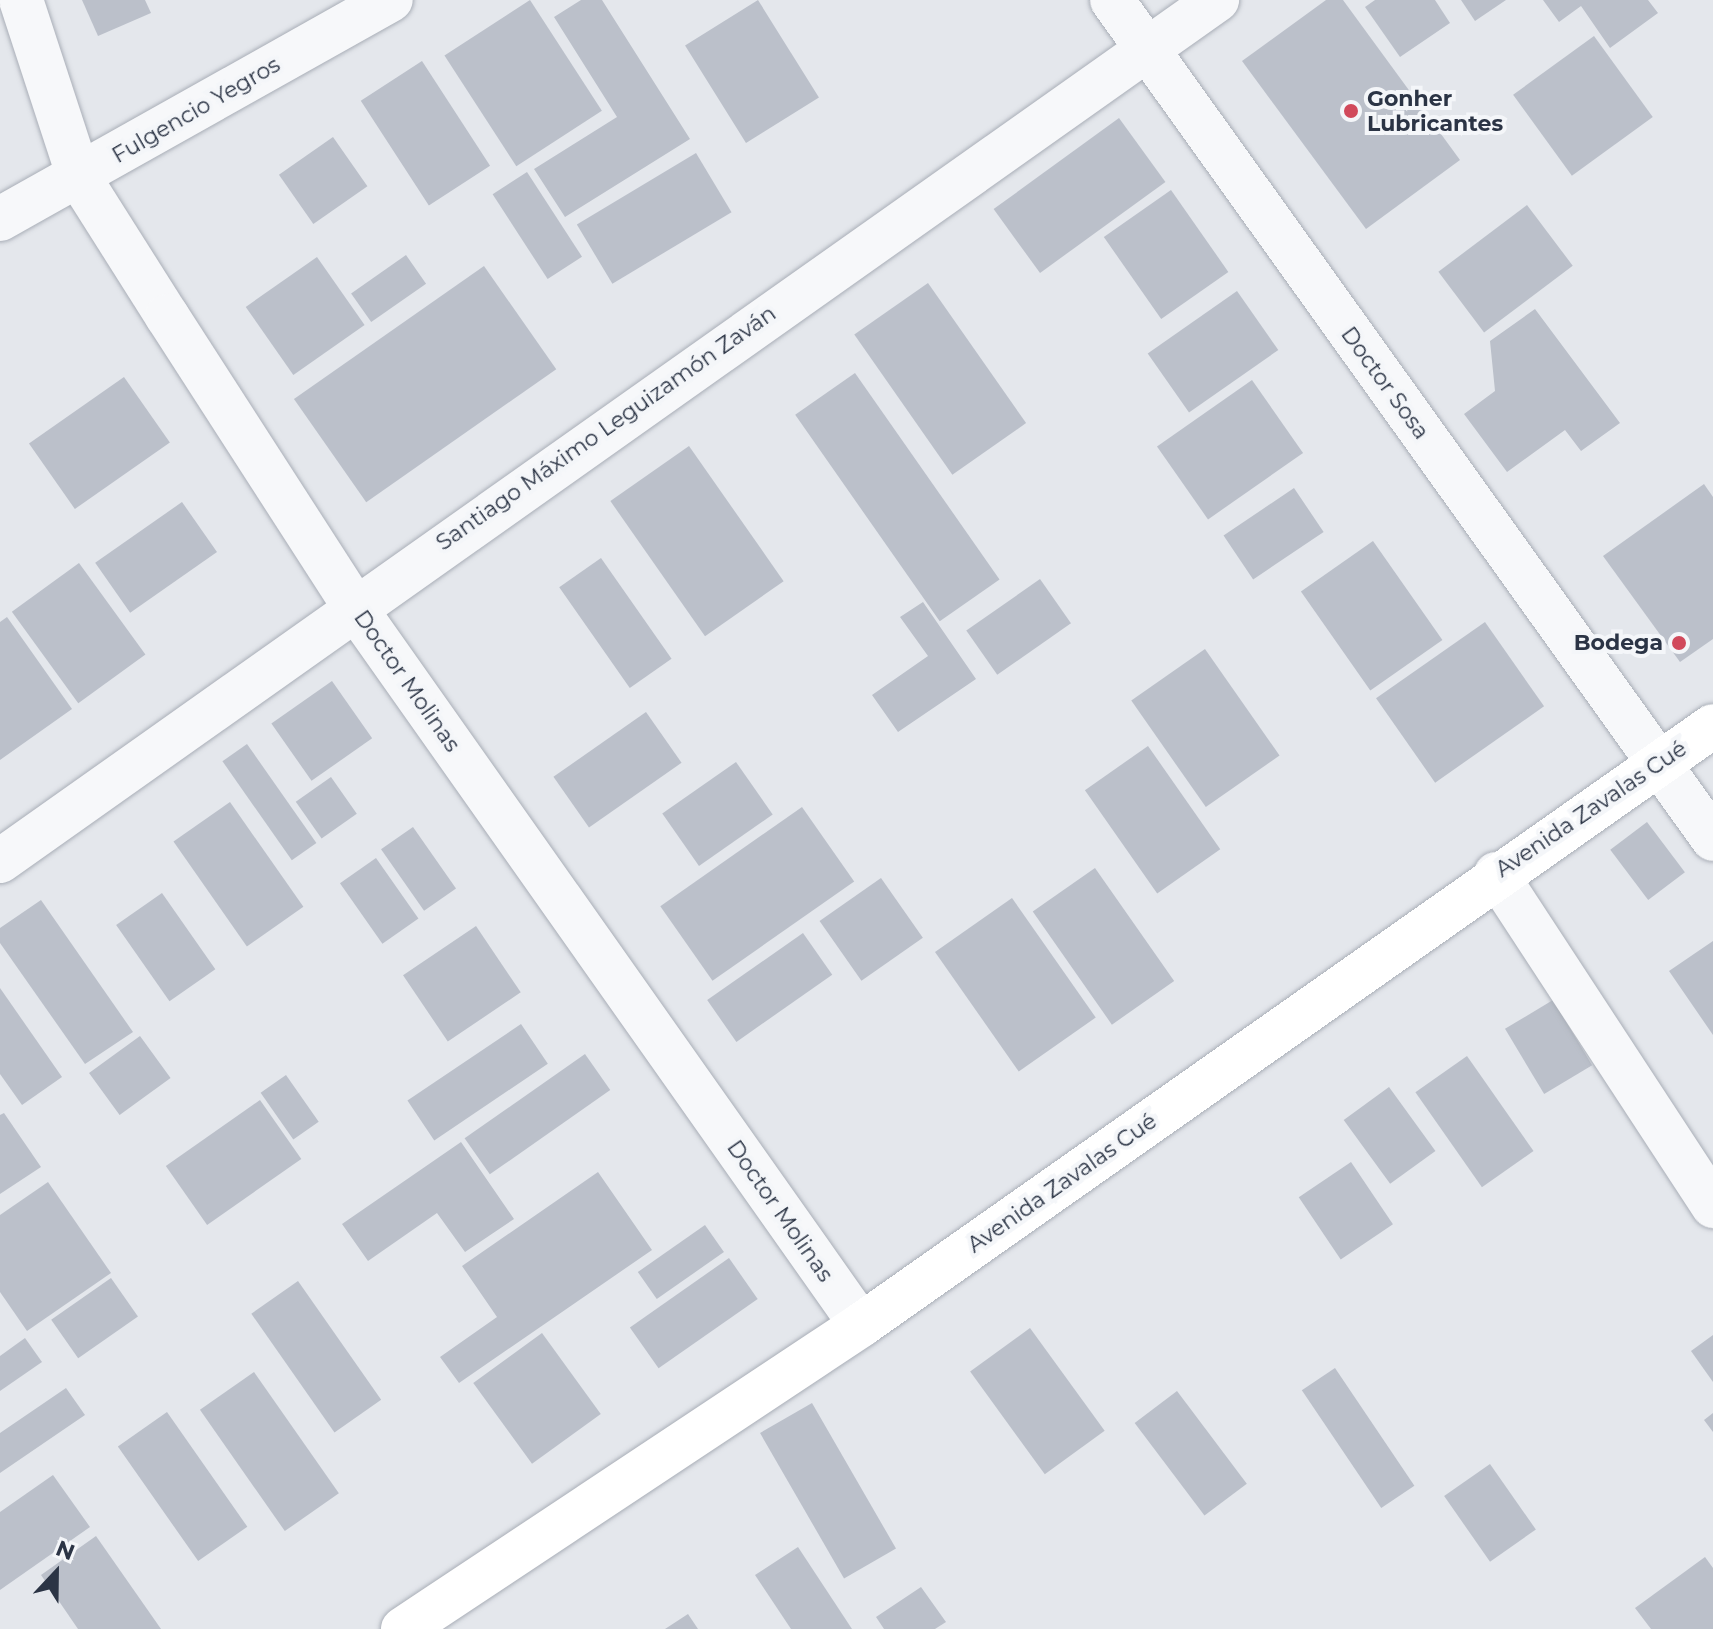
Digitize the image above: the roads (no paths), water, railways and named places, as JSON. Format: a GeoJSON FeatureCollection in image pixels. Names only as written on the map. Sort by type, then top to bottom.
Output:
{"type":"FeatureCollection","features":[{"type":"Feature","properties":{"kind":"main road","name":"Avenida Zavalas Cué"},"geometry":{"type":"LineString","coordinates":[[403,1629],[861,1325],[1496,874],[1713,726]]}},
{"type":"Feature","properties":{"kind":"street","name":"Doctor Molinas"},"geometry":{"type":"LineString","coordinates":[[21,0],[79,177],[353,605],[861,1325]]}},
{"type":"Feature","properties":{"kind":"street","name":"Fulgencio Yegros"},"geometry":{"type":"LineString","coordinates":[[0,219],[391,0]]}},
{"type":"Feature","properties":{"kind":"street","name":"Doctor Sosa"},"geometry":{"type":"LineString","coordinates":[[1112,0],[1144,50],[1713,839]]}},
{"type":"Feature","properties":{"kind":"street","name":"Santiago Máximo Leguizamón Zaván"},"geometry":{"type":"LineString","coordinates":[[0,861],[353,605],[1217,0]]}},
{"type":"Feature","properties":{"kind":"street"},"geometry":{"type":"LineString","coordinates":[[1496,874],[1713,1206]]}},
{"type":"Feature","properties":{"kind":"place","name":"Gonher Lubricantes"},"geometry":{"type":"Point","coordinates":[1351,111]}},
{"type":"Feature","properties":{"kind":"place","name":"Bodega"},"geometry":{"type":"Point","coordinates":[1679,643]}}]}
